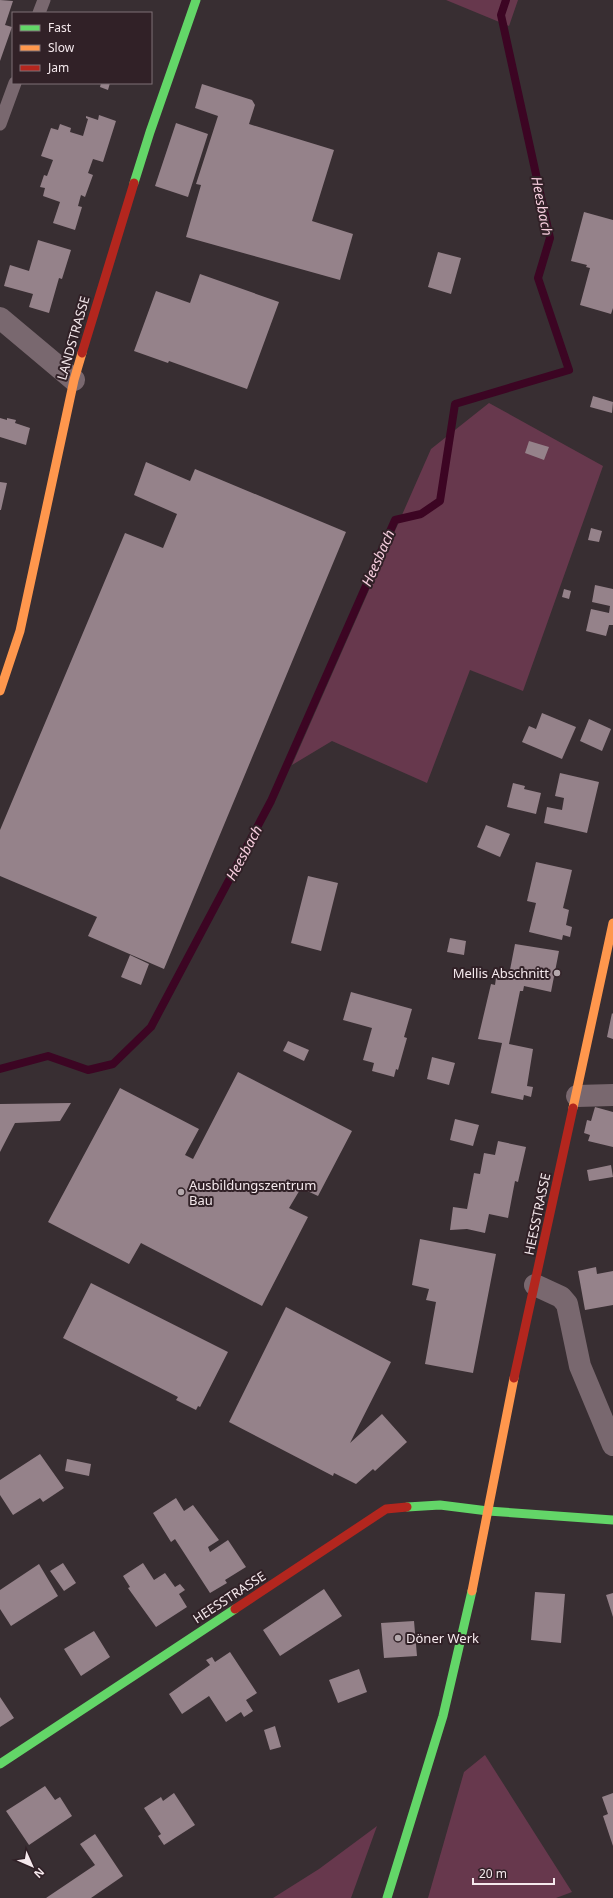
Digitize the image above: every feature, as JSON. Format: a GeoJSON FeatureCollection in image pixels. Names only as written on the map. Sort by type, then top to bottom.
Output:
{"type":"FeatureCollection","features":[{"type":"Feature","properties":{"kind":"street","name":"LANDSTRASSE"},"geometry":{"type":"LineString","coordinates":[[0,690],[20,631],[74,380],[148,139],[196,0]]}},
{"type":"Feature","properties":{"kind":"street"},"geometry":{"type":"LineString","coordinates":[[0,318],[74,380]]}},
{"type":"Feature","properties":{"kind":"street","name":"HEESSTRASSE"},"geometry":{"type":"LineString","coordinates":[[387,1898],[443,1716],[469,1606],[507,1413],[577,1096],[613,923]]}},
{"type":"Feature","properties":{"kind":"street"},"geometry":{"type":"LineString","coordinates":[[577,1096],[613,1094]]}},
{"type":"Feature","properties":{"kind":"street"},"geometry":{"type":"LineString","coordinates":[[535,1285],[561,1297],[567,1304],[580,1366],[613,1445]]}},
{"type":"Feature","properties":{"kind":"street","name":"HEESSTRASSE"},"geometry":{"type":"LineString","coordinates":[[0,1764],[386,1509],[440,1505],[488,1511]]}},
{"type":"Feature","properties":{"kind":"street"},"geometry":{"type":"LineString","coordinates":[[488,1511],[613,1520]]}},
{"type":"Feature","properties":{"kind":"lane"},"geometry":{"type":"LineString","coordinates":[[39,12],[44,0]]}},
{"type":"Feature","properties":{"kind":"lane"},"geometry":{"type":"LineString","coordinates":[[0,124],[15,84]]}},
{"type":"Feature","properties":{"kind":"shaded area"},"geometry":{"type":"Polygon","coordinates":[[[446,0],[518,0],[509,26],[446,0]]]}},
{"type":"Feature","properties":{"kind":"shaded area"},"geometry":{"type":"Polygon","coordinates":[[[489,403],[603,466],[523,691],[470,670],[427,783],[332,741],[292,765],[431,449],[489,403]]]}},
{"type":"Feature","properties":{"kind":"shaded area"},"geometry":{"type":"Polygon","coordinates":[[[485,1755],[572,1892],[556,1898],[428,1898],[464,1772],[485,1755]]]}},
{"type":"Feature","properties":{"kind":"shaded area"},"geometry":{"type":"Polygon","coordinates":[[[377,1826],[351,1898],[273,1898],[319,1869],[377,1826]]]}},
{"type":"Feature","properties":{"kind":"building"},"geometry":{"type":"Polygon","coordinates":[[[0,0],[13,1],[5,25],[12,27],[0,61],[0,0]]]}},
{"type":"Feature","properties":{"kind":"building"},"geometry":{"type":"Polygon","coordinates":[[[101,84],[110,84],[108,90],[100,87],[101,84]]]}},
{"type":"Feature","properties":{"kind":"building"},"geometry":{"type":"Polygon","coordinates":[[[202,84],[252,100],[255,105],[249,124],[334,150],[312,221],[353,234],[340,280],[186,237],[201,185],[196,184],[218,116],[195,108],[202,84]]]}},
{"type":"Feature","properties":{"kind":"building"},"geometry":{"type":"Polygon","coordinates":[[[99,115],[116,121],[103,162],[93,159],[88,173],[93,175],[85,197],[81,195],[78,206],[82,207],[75,230],[53,223],[60,202],[43,196],[45,188],[40,187],[44,175],[47,176],[53,160],[41,156],[51,128],[58,130],[60,124],[71,128],[70,132],[83,136],[88,119],[86,116],[98,120],[99,115]]]}},
{"type":"Feature","properties":{"kind":"building"},"geometry":{"type":"Polygon","coordinates":[[[176,123],[208,134],[188,197],[155,186],[176,123]]]}},
{"type":"Feature","properties":{"kind":"building"},"geometry":{"type":"Polygon","coordinates":[[[584,212],[613,220],[613,308],[611,314],[580,305],[590,268],[586,267],[587,265],[571,261],[584,212]]]}},
{"type":"Feature","properties":{"kind":"building"},"geometry":{"type":"Polygon","coordinates":[[[38,240],[71,250],[62,279],[59,278],[49,313],[29,307],[33,294],[4,286],[10,265],[29,271],[38,240]]]}},
{"type":"Feature","properties":{"kind":"building"},"geometry":{"type":"Polygon","coordinates":[[[438,252],[461,258],[451,294],[428,287],[438,252]]]}},
{"type":"Feature","properties":{"kind":"building"},"geometry":{"type":"Polygon","coordinates":[[[200,274],[279,302],[247,389],[169,361],[168,363],[134,351],[156,291],[190,303],[200,274]]]}},
{"type":"Feature","properties":{"kind":"building"},"geometry":{"type":"Polygon","coordinates":[[[593,396],[613,402],[612,413],[590,407],[593,396]]]}},
{"type":"Feature","properties":{"kind":"building"},"geometry":{"type":"Polygon","coordinates":[[[0,418],[16,420],[15,423],[30,428],[26,445],[0,437],[0,418]]]}},
{"type":"Feature","properties":{"kind":"building"},"geometry":{"type":"Polygon","coordinates":[[[529,441],[549,447],[544,460],[525,453],[529,441]]]}},
{"type":"Feature","properties":{"kind":"building"},"geometry":{"type":"Polygon","coordinates":[[[146,462],[190,481],[195,469],[346,532],[164,969],[88,936],[97,917],[0,876],[0,830],[125,533],[163,548],[177,514],[134,495],[146,462]]]}},
{"type":"Feature","properties":{"kind":"building"},"geometry":{"type":"Polygon","coordinates":[[[0,482],[7,483],[1,510],[0,510],[0,482]]]}},
{"type":"Feature","properties":{"kind":"building"},"geometry":{"type":"Polygon","coordinates":[[[591,528],[602,531],[599,542],[588,540],[591,528]]]}},
{"type":"Feature","properties":{"kind":"building"},"geometry":{"type":"Polygon","coordinates":[[[595,585],[613,589],[613,625],[609,625],[606,636],[586,631],[591,609],[609,613],[610,606],[592,602],[595,585]]]}},
{"type":"Feature","properties":{"kind":"building"},"geometry":{"type":"Polygon","coordinates":[[[564,589],[571,591],[569,599],[562,597],[564,589]]]}},
{"type":"Feature","properties":{"kind":"building"},"geometry":{"type":"Polygon","coordinates":[[[542,713],[576,727],[562,759],[522,742],[529,726],[536,729],[542,713]]]}},
{"type":"Feature","properties":{"kind":"building"},"geometry":{"type":"Polygon","coordinates":[[[589,719],[611,729],[602,751],[580,741],[589,719]]]}},
{"type":"Feature","properties":{"kind":"building"},"geometry":{"type":"Polygon","coordinates":[[[560,773],[599,782],[587,833],[544,823],[547,807],[562,810],[564,798],[555,796],[560,773]]]}},
{"type":"Feature","properties":{"kind":"building"},"geometry":{"type":"Polygon","coordinates":[[[513,783],[525,786],[524,789],[541,793],[536,814],[507,807],[513,783]]]}},
{"type":"Feature","properties":{"kind":"building"},"geometry":{"type":"Polygon","coordinates":[[[486,825],[510,834],[500,857],[477,847],[486,825]]]}},
{"type":"Feature","properties":{"kind":"building"},"geometry":{"type":"Polygon","coordinates":[[[536,862],[572,870],[563,908],[569,910],[566,925],[572,927],[570,937],[563,935],[562,940],[529,932],[536,903],[527,901],[536,862]]]}},
{"type":"Feature","properties":{"kind":"building"},"geometry":{"type":"Polygon","coordinates":[[[308,876],[338,883],[321,951],[291,943],[308,876]]]}},
{"type":"Feature","properties":{"kind":"building"},"geometry":{"type":"Polygon","coordinates":[[[450,938],[466,941],[464,955],[447,952],[450,938]]]}},
{"type":"Feature","properties":{"kind":"building"},"geometry":{"type":"Polygon","coordinates":[[[515,944],[559,951],[551,992],[524,986],[523,991],[520,991],[509,1044],[533,1049],[527,1086],[533,1087],[531,1097],[524,1095],[523,1100],[491,1093],[502,1043],[478,1039],[491,984],[495,985],[496,978],[508,980],[515,944]]]}},
{"type":"Feature","properties":{"kind":"building"},"geometry":{"type":"Polygon","coordinates":[[[130,955],[149,964],[141,985],[121,977],[130,955]]]}},
{"type":"Feature","properties":{"kind":"building"},"geometry":{"type":"Polygon","coordinates":[[[351,992],[412,1009],[404,1037],[407,1038],[398,1070],[396,1069],[394,1077],[372,1071],[374,1063],[363,1060],[372,1028],[343,1020],[351,992]]]}},
{"type":"Feature","properties":{"kind":"building"},"geometry":{"type":"Polygon","coordinates":[[[612,1013],[613,1014],[613,1039],[607,1037],[612,1013]]]}},
{"type":"Feature","properties":{"kind":"building"},"geometry":{"type":"Polygon","coordinates":[[[288,1041],[309,1050],[304,1061],[283,1051],[288,1041]]]}},
{"type":"Feature","properties":{"kind":"building"},"geometry":{"type":"Polygon","coordinates":[[[432,1057],[455,1063],[449,1085],[427,1079],[432,1057]]]}},
{"type":"Feature","properties":{"kind":"building","name":"Ausbildungszentrum Bau"},"geometry":{"type":"Polygon","coordinates":[[[238,1072],[352,1131],[318,1196],[301,1188],[289,1208],[308,1217],[262,1306],[141,1243],[129,1264],[48,1222],[120,1088],[199,1129],[185,1155],[193,1159],[238,1072]]]}},
{"type":"Feature","properties":{"kind":"building"},"geometry":{"type":"Polygon","coordinates":[[[71,1103],[60,1121],[15,1123],[0,1152],[0,1104],[71,1103]]]}},
{"type":"Feature","properties":{"kind":"building"},"geometry":{"type":"Polygon","coordinates":[[[595,1107],[613,1112],[613,1147],[588,1141],[590,1135],[584,1133],[587,1120],[591,1121],[595,1107]]]}},
{"type":"Feature","properties":{"kind":"building"},"geometry":{"type":"Polygon","coordinates":[[[455,1119],[479,1125],[473,1146],[450,1140],[455,1119]]]}},
{"type":"Feature","properties":{"kind":"building"},"geometry":{"type":"Polygon","coordinates":[[[498,1141],[526,1147],[518,1182],[515,1181],[508,1218],[489,1214],[485,1233],[467,1229],[450,1230],[453,1207],[467,1209],[474,1173],[480,1174],[484,1153],[495,1155],[498,1141]]]}},
{"type":"Feature","properties":{"kind":"building"},"geometry":{"type":"Polygon","coordinates":[[[611,1165],[613,1177],[589,1181],[587,1170],[611,1165]]]}},
{"type":"Feature","properties":{"kind":"building"},"geometry":{"type":"Polygon","coordinates":[[[420,1239],[496,1254],[473,1373],[425,1364],[436,1302],[426,1300],[429,1289],[412,1285],[420,1239]]]}},
{"type":"Feature","properties":{"kind":"building"},"geometry":{"type":"Polygon","coordinates":[[[596,1267],[597,1274],[613,1271],[613,1305],[585,1310],[578,1271],[596,1267]]]}},
{"type":"Feature","properties":{"kind":"building"},"geometry":{"type":"Polygon","coordinates":[[[91,1283],[228,1352],[200,1407],[198,1406],[196,1410],[176,1400],[178,1397],[63,1338],[91,1283]]]}},
{"type":"Feature","properties":{"kind":"building"},"geometry":{"type":"Polygon","coordinates":[[[286,1307],[391,1362],[350,1443],[382,1414],[407,1442],[375,1471],[373,1469],[356,1484],[334,1473],[333,1476],[229,1422],[286,1307]]]}},
{"type":"Feature","properties":{"kind":"building"},"geometry":{"type":"Polygon","coordinates":[[[40,1454],[64,1488],[43,1502],[40,1498],[13,1515],[0,1495],[0,1480],[40,1454]]]}},
{"type":"Feature","properties":{"kind":"building"},"geometry":{"type":"Polygon","coordinates":[[[67,1459],[91,1464],[89,1476],[65,1471],[67,1459]]]}},
{"type":"Feature","properties":{"kind":"building"},"geometry":{"type":"Polygon","coordinates":[[[176,1498],[184,1511],[193,1505],[219,1540],[208,1547],[210,1552],[228,1540],[246,1567],[225,1580],[227,1583],[210,1593],[175,1539],[171,1542],[153,1513],[176,1498]]]}},
{"type":"Feature","properties":{"kind":"building"},"geometry":{"type":"Polygon","coordinates":[[[63,1563],[76,1583],[64,1591],[50,1571],[63,1563]]]}},
{"type":"Feature","properties":{"kind":"building"},"geometry":{"type":"Polygon","coordinates":[[[143,1563],[154,1580],[165,1573],[175,1587],[180,1584],[185,1590],[179,1594],[187,1607],[156,1627],[128,1588],[130,1587],[123,1576],[143,1563]]]}},
{"type":"Feature","properties":{"kind":"building"},"geometry":{"type":"Polygon","coordinates":[[[39,1564],[58,1596],[11,1626],[0,1609],[0,1590],[39,1564]]]}},
{"type":"Feature","properties":{"kind":"building"},"geometry":{"type":"Polygon","coordinates":[[[324,1589],[342,1616],[280,1656],[263,1630],[324,1589]]]}},
{"type":"Feature","properties":{"kind":"building"},"geometry":{"type":"Polygon","coordinates":[[[535,1592],[565,1594],[561,1643],[531,1640],[535,1592]]]}},
{"type":"Feature","properties":{"kind":"building"},"geometry":{"type":"Polygon","coordinates":[[[613,1593],[613,1617],[606,1595],[613,1593]]]}},
{"type":"Feature","properties":{"kind":"building"},"geometry":{"type":"Polygon","coordinates":[[[414,1621],[417,1656],[384,1658],[381,1623],[414,1621]]]}},
{"type":"Feature","properties":{"kind":"building"},"geometry":{"type":"Polygon","coordinates":[[[94,1631],[110,1657],[81,1676],[64,1649],[94,1631]]]}},
{"type":"Feature","properties":{"kind":"building"},"geometry":{"type":"Polygon","coordinates":[[[230,1652],[257,1693],[246,1700],[253,1711],[244,1717],[241,1712],[226,1722],[209,1696],[182,1714],[169,1694],[210,1665],[206,1660],[212,1657],[215,1662],[230,1652]]]}},
{"type":"Feature","properties":{"kind":"building"},"geometry":{"type":"Polygon","coordinates":[[[359,1669],[367,1692],[338,1703],[329,1680],[359,1669]]]}},
{"type":"Feature","properties":{"kind":"building"},"geometry":{"type":"Polygon","coordinates":[[[0,1697],[14,1718],[0,1727],[0,1697]]]}},
{"type":"Feature","properties":{"kind":"building"},"geometry":{"type":"Polygon","coordinates":[[[275,1726],[281,1747],[270,1750],[264,1730],[275,1726]]]}},
{"type":"Feature","properties":{"kind":"building"},"geometry":{"type":"Polygon","coordinates":[[[45,1786],[55,1800],[60,1797],[72,1816],[29,1845],[6,1811],[45,1786]]]}},
{"type":"Feature","properties":{"kind":"building"},"geometry":{"type":"Polygon","coordinates":[[[174,1793],[195,1825],[164,1845],[158,1836],[161,1834],[144,1808],[161,1797],[163,1801],[174,1793]]]}},
{"type":"Feature","properties":{"kind":"building"},"geometry":{"type":"Polygon","coordinates":[[[613,1793],[613,1846],[603,1816],[608,1814],[602,1797],[613,1793]]]}},
{"type":"Feature","properties":{"kind":"building"},"geometry":{"type":"Polygon","coordinates":[[[95,1834],[123,1876],[91,1898],[46,1898],[95,1865],[80,1844],[95,1834]]]}},
{"type":"Feature","properties":{"kind":"waterway","name":"Heesbach"},"geometry":{"type":"LineString","coordinates":[[0,1069],[48,1056],[88,1070],[113,1064],[151,1027],[271,801],[395,520],[421,514],[440,501],[455,404],[569,370],[538,278],[550,238],[501,15],[506,0]]}},
{"type":"Feature","properties":{"kind":"traffic: fast"},"geometry":{"type":"LineString","coordinates":[[134,183],[150,132],[196,0]]}},
{"type":"Feature","properties":{"kind":"traffic: fast"},"geometry":{"type":"LineString","coordinates":[[407,1507],[440,1505],[488,1511],[613,1520]]}},
{"type":"Feature","properties":{"kind":"traffic: fast"},"geometry":{"type":"LineString","coordinates":[[387,1898],[443,1716],[472,1591]]}},
{"type":"Feature","properties":{"kind":"traffic: fast"},"geometry":{"type":"LineString","coordinates":[[0,1764],[235,1609]]}},
{"type":"Feature","properties":{"kind":"traffic: slow"},"geometry":{"type":"LineString","coordinates":[[0,691],[20,631],[74,380],[82,353]]}},
{"type":"Feature","properties":{"kind":"traffic: slow"},"geometry":{"type":"LineString","coordinates":[[573,1108],[613,923]]}},
{"type":"Feature","properties":{"kind":"traffic: slow"},"geometry":{"type":"LineString","coordinates":[[472,1591],[514,1378]]}},
{"type":"Feature","properties":{"kind":"traffic: jam"},"geometry":{"type":"LineString","coordinates":[[82,353],[134,183]]}},
{"type":"Feature","properties":{"kind":"traffic: jam"},"geometry":{"type":"LineString","coordinates":[[514,1378],[573,1108]]}},
{"type":"Feature","properties":{"kind":"traffic: jam"},"geometry":{"type":"LineString","coordinates":[[235,1609],[386,1509],[407,1507]]}},
{"type":"Feature","properties":{"kind":"place","name":"Mellis Abschnitt"},"geometry":{"type":"Point","coordinates":[557,973]}},
{"type":"Feature","properties":{"kind":"place","name":"Ausbildungszentrum Bau"},"geometry":{"type":"Point","coordinates":[181,1192]}},
{"type":"Feature","properties":{"kind":"place","name":"Döner Werk"},"geometry":{"type":"Point","coordinates":[398,1638]}}]}
